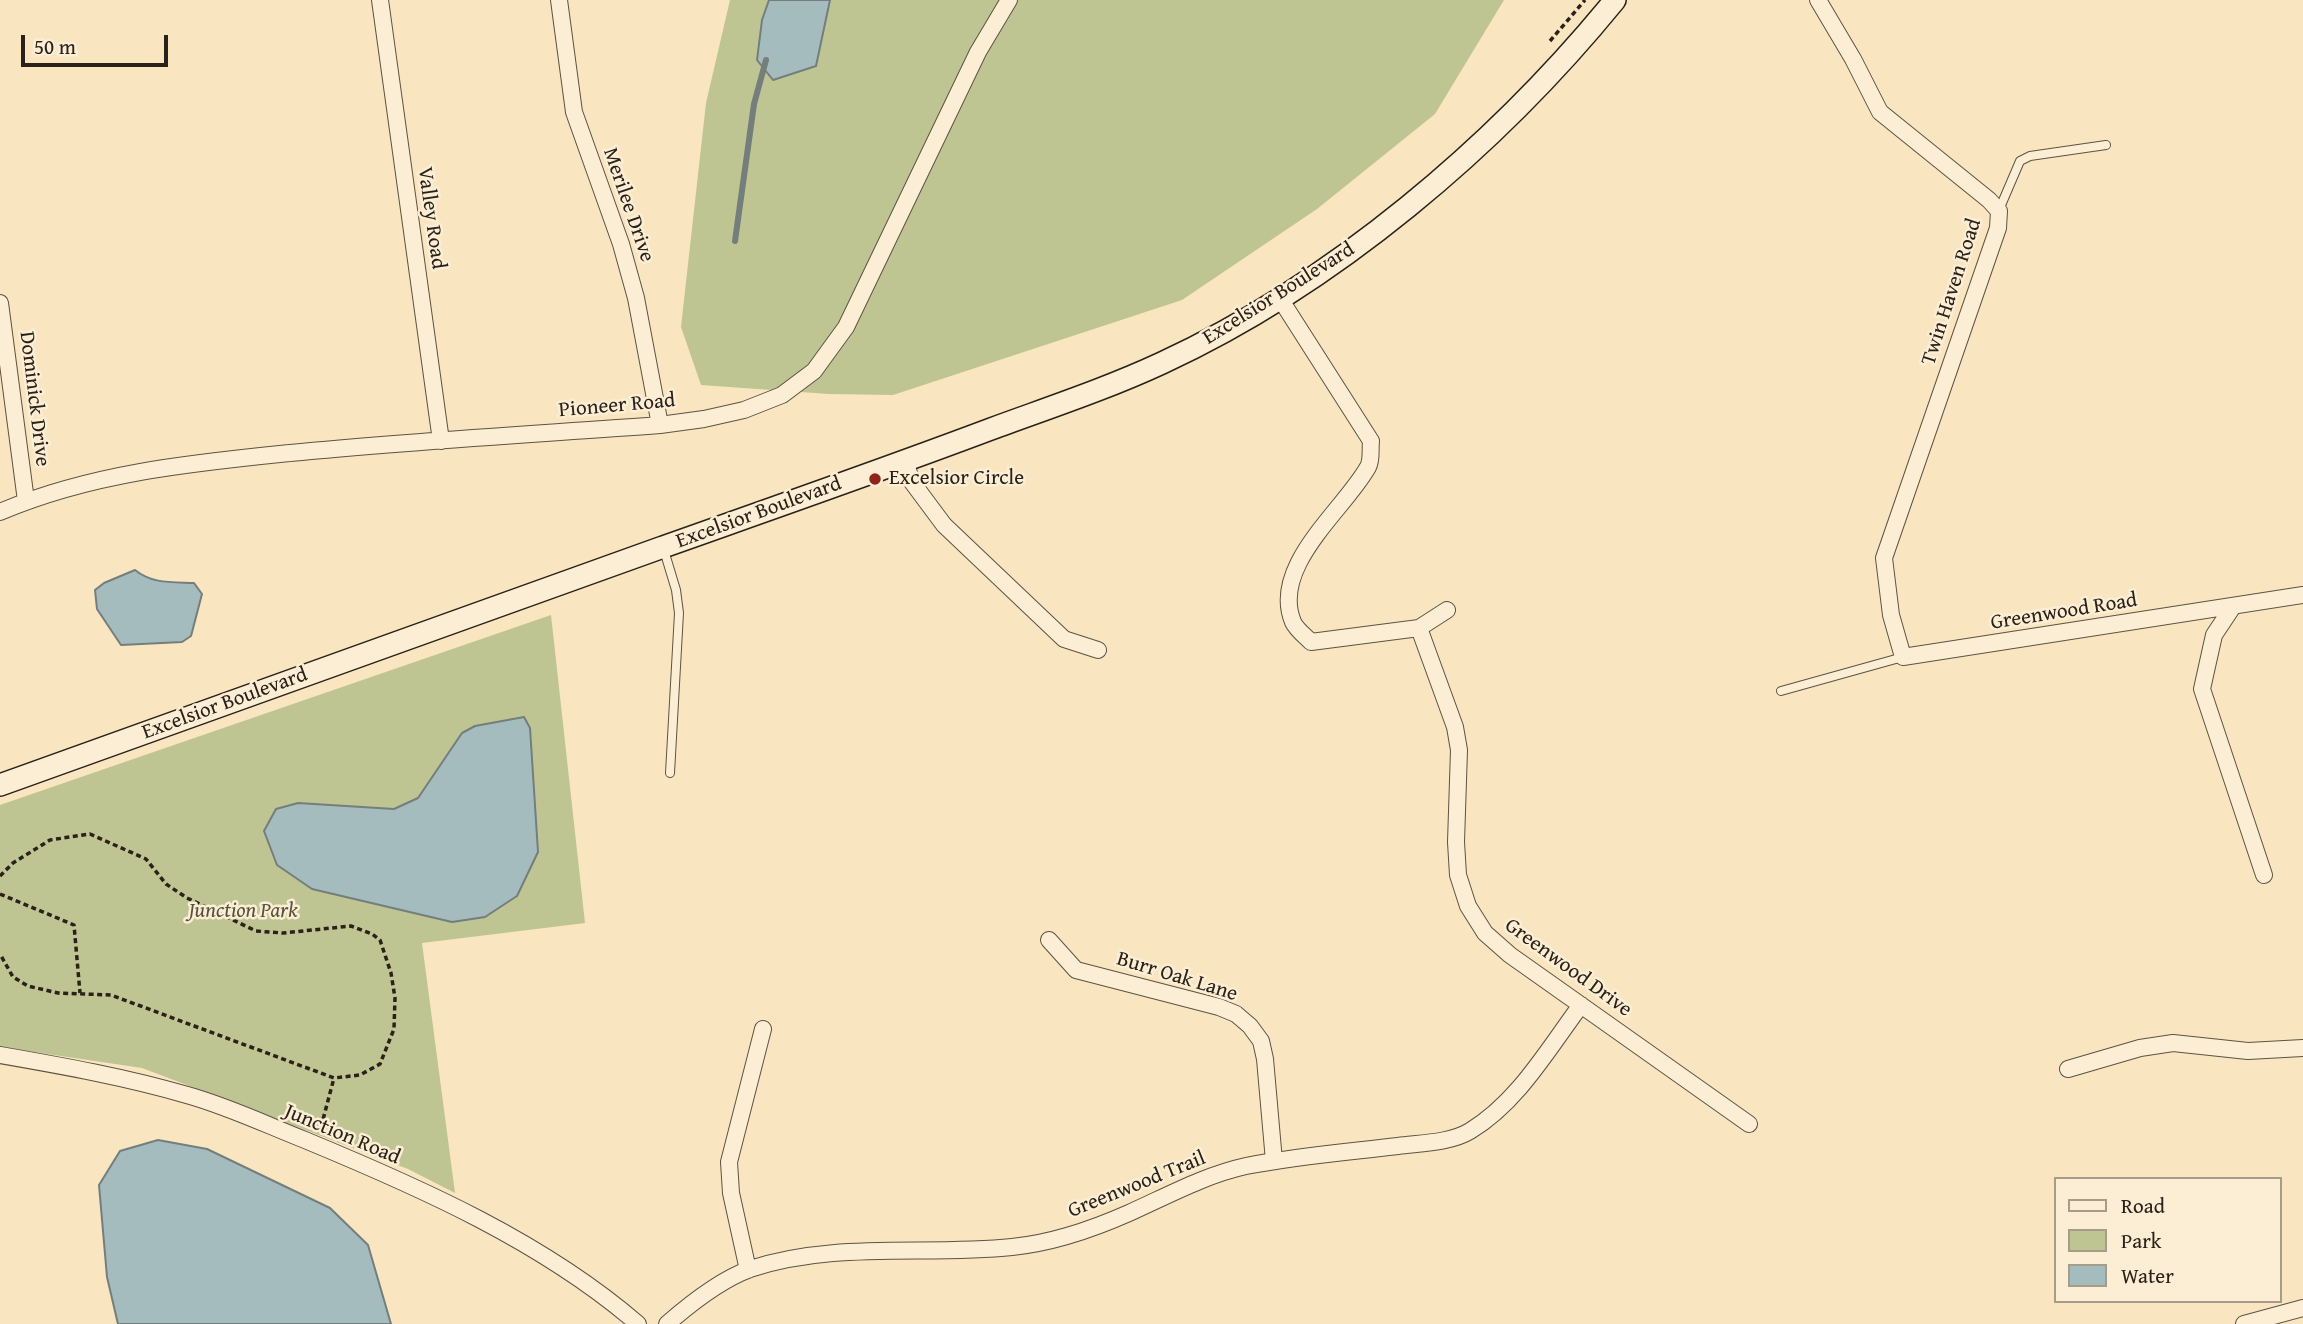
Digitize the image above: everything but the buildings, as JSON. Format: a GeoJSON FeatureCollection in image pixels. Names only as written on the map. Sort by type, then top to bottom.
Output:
{"type":"FeatureCollection","features":[{"type":"Feature","properties":{"kind":"main road","name":"Excelsior Boulevard"},"geometry":{"type":"LineString","coordinates":[[0,785],[905,461],[1105,387],[1162,363],[1244,320],[1341,258],[1475,148],[1545,80],[1615,0]]}},
{"type":"Feature","properties":{"kind":"street","name":"Valley Road"},"geometry":{"type":"LineString","coordinates":[[380,0],[441,441]]}},
{"type":"Feature","properties":{"kind":"street","name":"Merilee Drive"},"geometry":{"type":"LineString","coordinates":[[559,0],[574,112],[621,244],[636,298],[660,425]]}},
{"type":"Feature","properties":{"kind":"street","name":"Pioneer Road"},"geometry":{"type":"LineString","coordinates":[[0,512],[81,484],[157,469],[338,449],[660,425],[744,410],[782,395],[814,371],[846,327],[978,52],[1009,0]]}},
{"type":"Feature","properties":{"kind":"street","name":"Twin Haven Road"},"geometry":{"type":"LineString","coordinates":[[1818,0],[1880,112],[1999,211],[1998,228],[1884,558],[1891,615],[1903,657]]}},
{"type":"Feature","properties":{"kind":"street"},"geometry":{"type":"LineString","coordinates":[[1279,297],[1371,440],[1369,465],[1303,554],[1293,578],[1289,603],[1294,624],[1311,642],[1419,628],[1447,610]]}},
{"type":"Feature","properties":{"kind":"street","name":"Dominick Drive"},"geometry":{"type":"LineString","coordinates":[[0,303],[26,501]]}},
{"type":"Feature","properties":{"kind":"street"},"geometry":{"type":"LineString","coordinates":[[905,461],[912,482],[944,525],[1064,639],[1098,650]]}},
{"type":"Feature","properties":{"kind":"street","name":"Greenwood Road"},"geometry":{"type":"LineString","coordinates":[[1903,657],[2303,595]]}},
{"type":"Feature","properties":{"kind":"street"},"geometry":{"type":"LineString","coordinates":[[2232,608],[2214,635],[2202,689],[2264,875]]}},
{"type":"Feature","properties":{"kind":"street","name":"Greenwood Drive"},"geometry":{"type":"LineString","coordinates":[[1419,628],[1455,727],[1459,750],[1456,842],[1458,875],[1468,906],[1485,933],[1510,955],[1749,1124]]}},
{"type":"Feature","properties":{"kind":"street","name":"Burr Oak Lane"},"geometry":{"type":"LineString","coordinates":[[1049,940],[1076,970],[1219,1007],[1236,1014],[1250,1026],[1261,1041],[1265,1059],[1274,1161]]}},
{"type":"Feature","properties":{"kind":"street","name":"Greenwood Trail"},"geometry":{"type":"LineString","coordinates":[[667,1324],[688,1306],[748,1270],[805,1255],[957,1251],[1027,1244],[1071,1235],[1204,1179],[1274,1161],[1439,1140],[1467,1133],[1491,1117],[1516,1091],[1581,1005]]}},
{"type":"Feature","properties":{"kind":"street"},"geometry":{"type":"LineString","coordinates":[[748,1270],[731,1193],[729,1161],[763,1029]]}},
{"type":"Feature","properties":{"kind":"street"},"geometry":{"type":"LineString","coordinates":[[2068,1069],[2140,1048],[2173,1043],[2248,1051],[2303,1048]]}},
{"type":"Feature","properties":{"kind":"street","name":"Junction Road"},"geometry":{"type":"LineString","coordinates":[[0,1055],[80,1069],[188,1095],[315,1144],[454,1207],[515,1240],[573,1276],[638,1324]]}},
{"type":"Feature","properties":{"kind":"street"},"geometry":{"type":"LineString","coordinates":[[2244,1324],[2303,1308]]}},
{"type":"Feature","properties":{"kind":"lane"},"geometry":{"type":"LineString","coordinates":[[1999,211],[2020,161],[2030,156],[2106,145]]}},
{"type":"Feature","properties":{"kind":"lane"},"geometry":{"type":"LineString","coordinates":[[663,547],[676,590],[679,613],[670,773]]}},
{"type":"Feature","properties":{"kind":"lane"},"geometry":{"type":"LineString","coordinates":[[1781,691],[1903,657]]}},
{"type":"Feature","properties":{"kind":"path"},"geometry":{"type":"LineString","coordinates":[[1548,44],[1584,0]]}},
{"type":"Feature","properties":{"kind":"path"},"geometry":{"type":"LineString","coordinates":[[0,876],[13,863],[50,840],[90,834],[146,859],[166,884],[187,898],[256,931],[283,933],[351,926],[372,934],[380,940],[391,973],[395,1007],[394,1029],[380,1064],[360,1075],[334,1078],[111,995],[58,993],[28,986],[13,977],[0,954]]}},
{"type":"Feature","properties":{"kind":"path"},"geometry":{"type":"LineString","coordinates":[[0,894],[75,925],[80,993]]}},
{"type":"Feature","properties":{"kind":"path"},"geometry":{"type":"LineString","coordinates":[[315,1144],[334,1078]]}},
{"type":"Feature","properties":{"kind":"green space"},"geometry":{"type":"Polygon","coordinates":[[[730,0],[1504,0],[1435,114],[1317,209],[1182,300],[893,395],[829,394],[701,385],[681,327],[706,103],[730,0]]]}},
{"type":"Feature","properties":{"kind":"green space","name":"Junction Park"},"geometry":{"type":"Polygon","coordinates":[[[551,615],[585,923],[422,943],[455,1193],[408,1169],[142,1068],[0,1047],[0,805],[551,615]]]}},
{"type":"Feature","properties":{"kind":"water"},"geometry":{"type":"Polygon","coordinates":[[[769,0],[830,0],[816,66],[773,80],[757,60],[762,20],[769,0]]]}},
{"type":"Feature","properties":{"kind":"water"},"geometry":{"type":"Polygon","coordinates":[[[135,570],[155,580],[194,583],[202,594],[191,636],[182,642],[121,645],[97,609],[95,590],[104,583],[135,570]]]}},
{"type":"Feature","properties":{"kind":"water"},"geometry":{"type":"Polygon","coordinates":[[[524,717],[530,728],[538,852],[517,896],[485,917],[452,922],[312,889],[277,865],[264,831],[276,809],[298,803],[394,809],[418,798],[462,733],[475,726],[524,717]]]}},
{"type":"Feature","properties":{"kind":"water"},"geometry":{"type":"Polygon","coordinates":[[[158,1140],[207,1149],[330,1208],[368,1245],[391,1324],[118,1324],[107,1277],[99,1185],[120,1151],[158,1140]]]}},
{"type":"Feature","properties":{"kind":"waterway"},"geometry":{"type":"LineString","coordinates":[[735,241],[754,104],[766,60]]}},
{"type":"Feature","properties":{"kind":"place","name":"Excelsior Circle"},"geometry":{"type":"Point","coordinates":[875,479]}}]}
